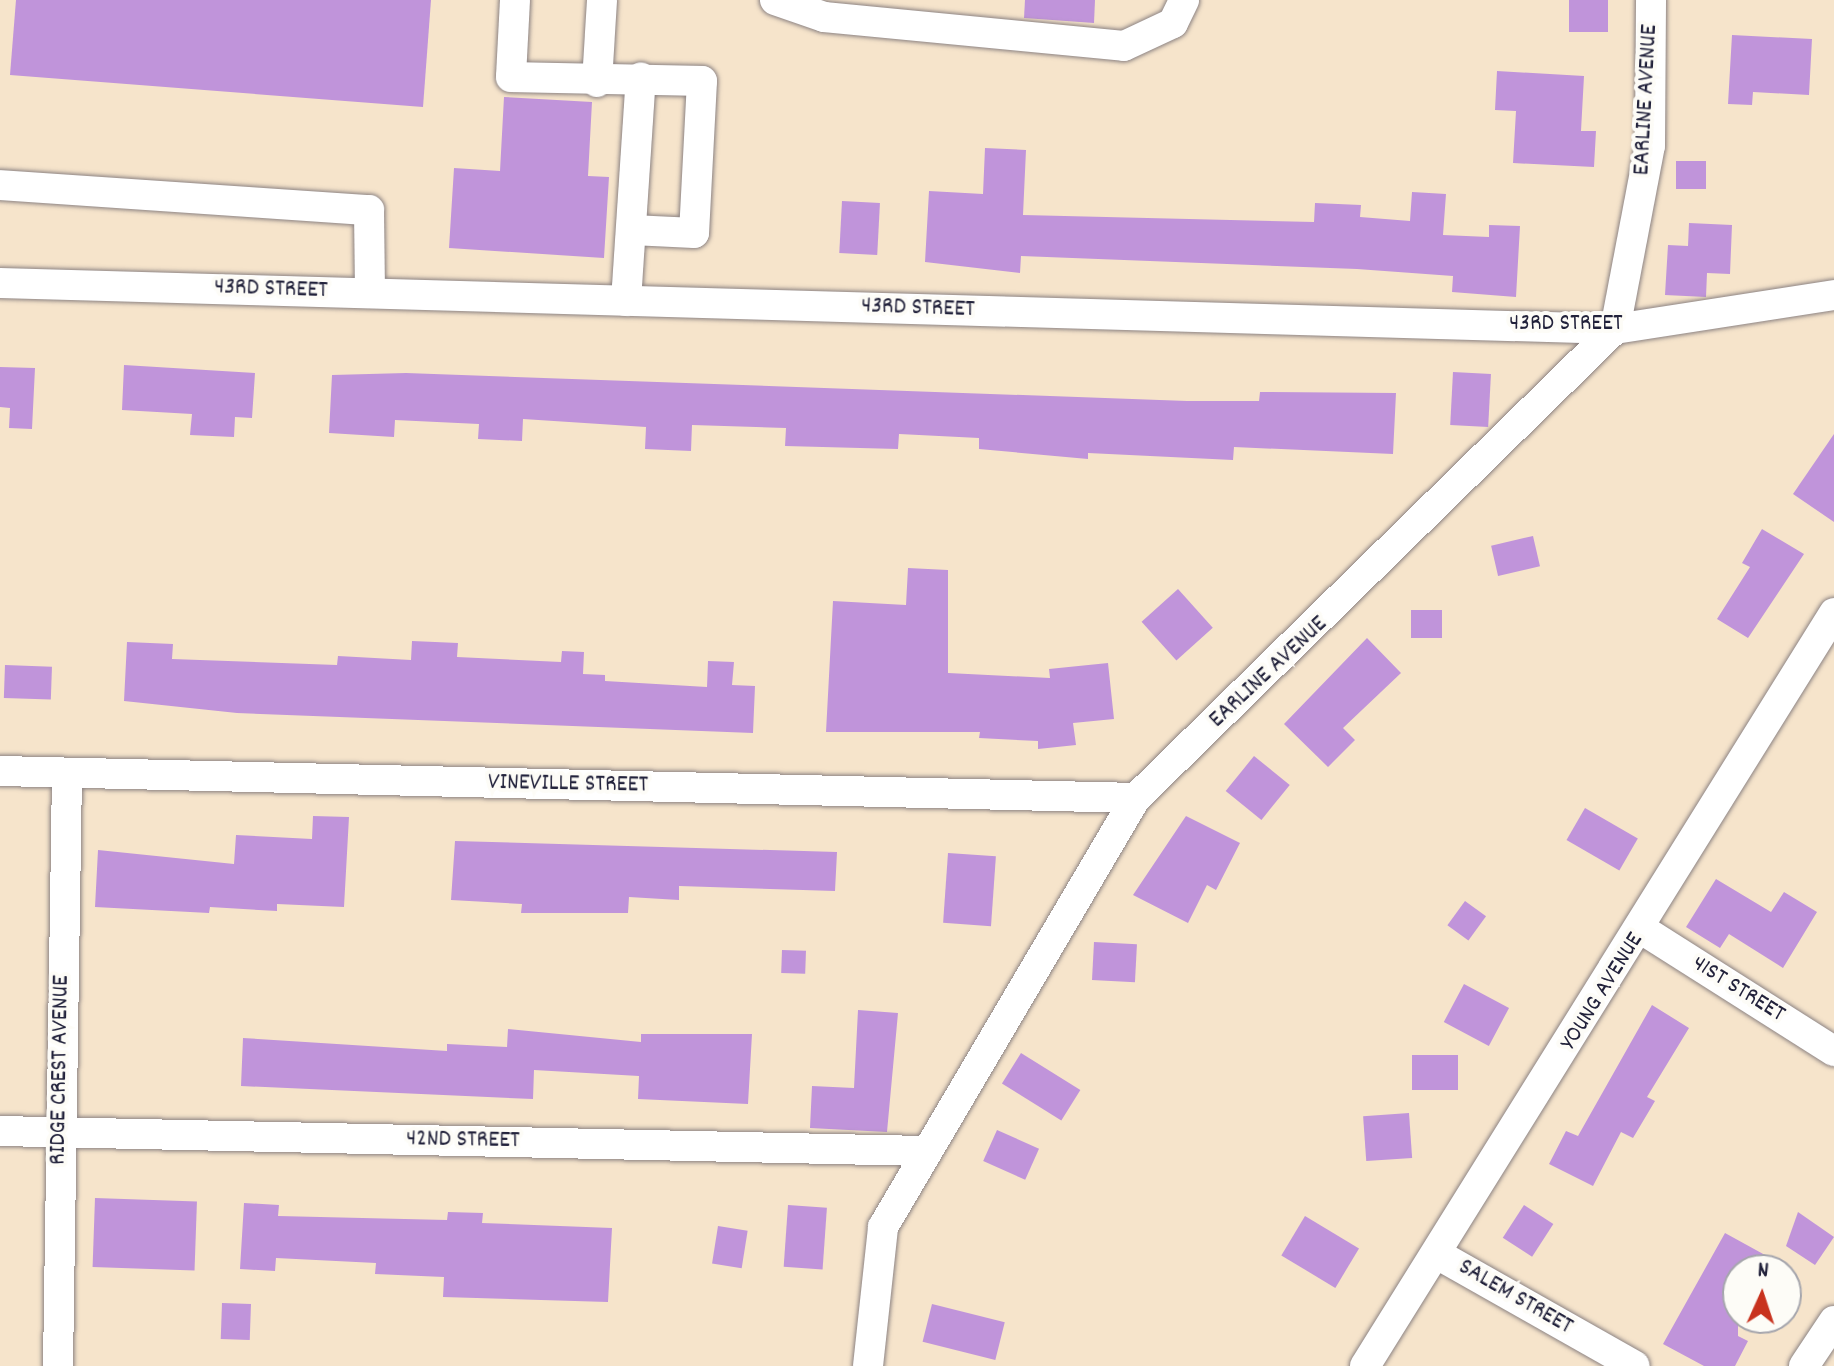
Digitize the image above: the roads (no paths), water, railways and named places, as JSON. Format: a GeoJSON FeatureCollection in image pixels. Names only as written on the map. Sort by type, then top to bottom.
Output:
{"type":"FeatureCollection","features":[{"type":"Feature","properties":{"kind":"street"},"geometry":{"type":"LineString","coordinates":[[515,0],[511,77],[597,82],[641,78],[702,81],[694,233],[632,230]]}},
{"type":"Feature","properties":{"kind":"street"},"geometry":{"type":"LineString","coordinates":[[597,82],[602,0]]}},
{"type":"Feature","properties":{"kind":"street"},"geometry":{"type":"LineString","coordinates":[[775,0],[839,19],[1124,46],[1173,23],[1184,0]]}},
{"type":"Feature","properties":{"kind":"street","name":"EARLINE AVENUE"},"geometry":{"type":"LineString","coordinates":[[868,1366],[883,1227],[1136,798],[1615,329],[1650,146],[1651,0]]}},
{"type":"Feature","properties":{"kind":"street"},"geometry":{"type":"LineString","coordinates":[[626,301],[641,78]]}},
{"type":"Feature","properties":{"kind":"street"},"geometry":{"type":"LineString","coordinates":[[0,185],[369,210],[370,293]]}},
{"type":"Feature","properties":{"kind":"street","name":"43RD STREET"},"geometry":{"type":"LineString","coordinates":[[0,283],[1615,329],[1831,287]]}},
{"type":"Feature","properties":{"kind":"street","name":"YOUNG AVENUE"},"geometry":{"type":"LineString","coordinates":[[1365,1366],[1643,930],[1834,613]]}},
{"type":"Feature","properties":{"kind":"street","name":"VINEVILLE STREET"},"geometry":{"type":"LineString","coordinates":[[0,771],[1136,798]]}},
{"type":"Feature","properties":{"kind":"street","name":"RIDGE CREST AVENUE"},"geometry":{"type":"LineString","coordinates":[[58,1366],[67,774]]}},
{"type":"Feature","properties":{"kind":"street","name":"41ST STREET"},"geometry":{"type":"LineString","coordinates":[[1643,930],[1834,1051]]}},
{"type":"Feature","properties":{"kind":"street","name":"42ND STREET"},"geometry":{"type":"LineString","coordinates":[[0,1131],[927,1151]]}},
{"type":"Feature","properties":{"kind":"street","name":"SALEM STREET"},"geometry":{"type":"LineString","coordinates":[[1437,1254],[1635,1366]]}},
{"type":"Feature","properties":{"kind":"street"},"geometry":{"type":"LineString","coordinates":[[1804,1366],[1834,1321]]}}]}
